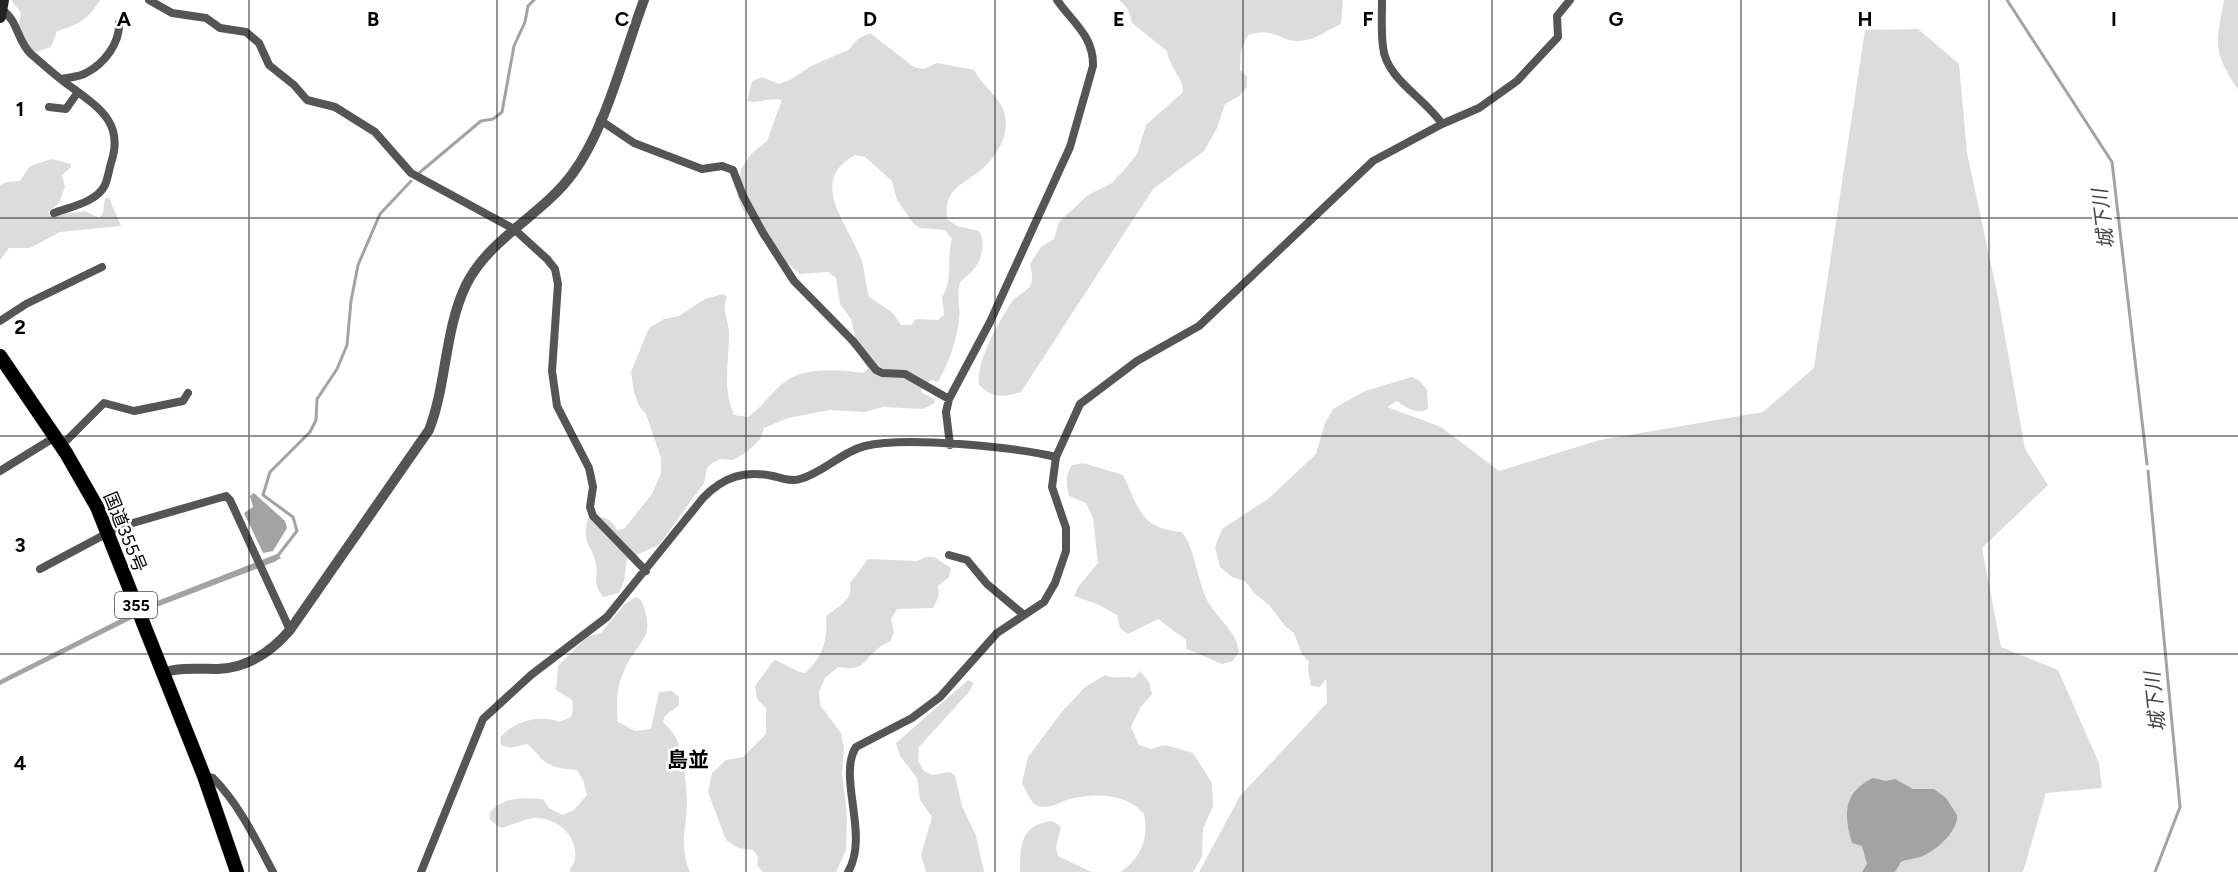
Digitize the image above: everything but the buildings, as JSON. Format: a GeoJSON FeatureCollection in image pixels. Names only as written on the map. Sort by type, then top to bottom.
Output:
{"type":"FeatureCollection","features":[{"type":"Feature","properties":{"kind":"highway","name":"国道355号"},"geometry":{"type":"LineString","coordinates":[[0,356],[90,492],[204,776],[237,872]]}},
{"type":"Feature","properties":{"kind":"street"},"geometry":{"type":"LineString","coordinates":[[149,0],[168,11],[206,18],[225,29],[246,32],[259,43],[269,65],[294,85],[307,100],[335,107],[375,132],[411,173],[514,229],[555,269],[558,284],[552,371],[556,406],[589,468],[593,487],[590,507],[593,516],[646,571]]}},
{"type":"Feature","properties":{"kind":"street"},"geometry":{"type":"LineString","coordinates":[[162,673],[173,670],[221,669],[248,663],[270,651],[290,630],[429,430],[437,408],[454,315],[466,285],[478,266],[573,174],[600,120],[644,0]]}},
{"type":"Feature","properties":{"kind":"street"},"geometry":{"type":"LineString","coordinates":[[950,445],[946,412],[948,399],[990,322],[1070,147],[1089,81],[1093,53],[1090,43],[1057,0]]}},
{"type":"Feature","properties":{"kind":"street"},"geometry":{"type":"LineString","coordinates":[[1382,0],[1385,57],[1394,74],[1432,109],[1442,124]]}},
{"type":"Feature","properties":{"kind":"street"},"geometry":{"type":"LineString","coordinates":[[848,872],[857,846],[850,762],[856,747],[912,718],[940,697],[997,633],[1044,602],[1055,583],[1066,551],[1066,528],[1052,488],[1056,457],[1073,414],[1089,394],[1137,361],[1199,326],[1366,167],[1442,124],[1479,108],[1530,68],[1558,37],[1557,16],[1570,0]]}},
{"type":"Feature","properties":{"kind":"street"},"geometry":{"type":"LineString","coordinates":[[2,9],[9,16],[25,48],[93,102],[112,128],[116,149],[105,184],[99,192],[84,202],[54,213]]}},
{"type":"Feature","properties":{"kind":"street"},"geometry":{"type":"LineString","coordinates":[[62,79],[88,73],[118,39],[119,23]]}},
{"type":"Feature","properties":{"kind":"street"},"geometry":{"type":"LineString","coordinates":[[49,107],[66,109],[78,92]]}},
{"type":"Feature","properties":{"kind":"street"},"geometry":{"type":"LineString","coordinates":[[600,120],[634,143],[702,169],[722,166],[733,170],[743,196],[763,233],[794,281],[853,341],[876,370],[882,374],[904,374],[948,399]]}},
{"type":"Feature","properties":{"kind":"street"},"geometry":{"type":"LineString","coordinates":[[0,321],[26,304],[102,267]]}},
{"type":"Feature","properties":{"kind":"street"},"geometry":{"type":"LineString","coordinates":[[0,471],[58,441],[104,403],[134,411],[183,401],[188,393]]}},
{"type":"Feature","properties":{"kind":"street"},"geometry":{"type":"LineString","coordinates":[[421,872],[483,719],[531,675],[607,617],[712,488],[732,477],[753,474],[800,479],[864,446],[886,443],[950,445],[1035,452],[1056,457]]}},
{"type":"Feature","properties":{"kind":"street"},"geometry":{"type":"LineString","coordinates":[[40,569],[107,532],[226,496],[230,500],[290,630]]}},
{"type":"Feature","properties":{"kind":"street"},"geometry":{"type":"LineString","coordinates":[[949,555],[967,560],[987,584],[1024,615]]}},
{"type":"Feature","properties":{"kind":"street"},"geometry":{"type":"LineString","coordinates":[[204,776],[213,778],[228,795],[273,872]]}},
{"type":"Feature","properties":{"kind":"shaded area"},"geometry":{"type":"Polygon","coordinates":[[[11,0],[100,0],[82,20],[57,31],[51,47],[33,53],[18,31],[21,13],[11,0]]]}},
{"type":"Feature","properties":{"kind":"shaded area"},"geometry":{"type":"Polygon","coordinates":[[[1119,0],[1343,0],[1341,24],[1311,39],[1293,41],[1264,32],[1248,35],[1241,50],[1240,70],[1247,77],[1247,87],[1239,96],[1225,104],[1217,128],[1204,151],[1153,189],[1021,392],[1004,396],[994,395],[979,385],[981,365],[988,344],[1009,306],[1030,286],[1032,274],[1030,264],[1041,247],[1054,239],[1059,222],[1088,195],[1112,183],[1124,170],[1137,154],[1146,125],[1183,92],[1183,87],[1167,51],[1132,23],[1128,9],[1119,0]]]}},
{"type":"Feature","properties":{"kind":"shaded area"},"geometry":{"type":"Polygon","coordinates":[[[2224,0],[2238,0],[2238,89],[2224,65],[2218,47],[2224,0]]]}},
{"type":"Feature","properties":{"kind":"shaded area"},"geometry":{"type":"Polygon","coordinates":[[[1918,29],[1959,64],[1967,153],[1998,297],[2025,449],[2048,485],[1982,548],[2001,647],[2058,670],[2099,763],[2102,788],[2046,793],[2023,872],[1199,872],[1240,796],[1327,703],[1326,679],[1320,687],[1311,686],[1309,662],[1302,654],[1294,633],[1245,581],[1232,577],[1220,567],[1215,547],[1222,529],[1268,499],[1316,454],[1325,423],[1333,409],[1365,391],[1412,377],[1420,381],[1427,390],[1428,409],[1416,411],[1397,401],[1387,407],[1441,427],[1499,471],[1600,440],[1763,412],[1814,368],[1865,30],[1918,29]]]}},
{"type":"Feature","properties":{"kind":"shaded area"},"geometry":{"type":"Polygon","coordinates":[[[870,33],[914,67],[923,69],[937,63],[974,70],[999,102],[1005,115],[1005,132],[999,149],[982,169],[951,194],[948,201],[947,219],[957,226],[979,231],[983,246],[976,266],[960,283],[958,328],[945,368],[938,382],[931,380],[921,389],[922,393],[934,399],[935,403],[923,409],[883,407],[865,412],[829,410],[788,418],[764,428],[760,439],[747,452],[733,460],[720,459],[707,468],[704,483],[659,545],[627,559],[624,581],[619,593],[603,597],[597,587],[596,565],[586,539],[588,518],[605,518],[617,530],[624,529],[652,494],[661,473],[661,458],[646,414],[639,406],[634,392],[631,372],[649,328],[664,319],[679,316],[705,299],[723,294],[727,297],[725,311],[729,334],[727,385],[734,415],[748,417],[783,383],[798,375],[825,370],[863,373],[868,369],[859,355],[851,319],[840,304],[836,278],[828,272],[800,274],[786,262],[742,209],[737,194],[741,169],[751,154],[767,141],[782,100],[747,101],[752,81],[762,77],[779,84],[788,81],[813,65],[848,50],[859,38],[870,33]],[[855,155],[840,166],[833,179],[832,192],[836,207],[863,265],[869,297],[892,312],[901,325],[911,325],[916,319],[938,320],[944,315],[942,297],[948,283],[952,239],[945,230],[920,228],[913,223],[897,200],[892,181],[865,157],[855,155]]]}},
{"type":"Feature","properties":{"kind":"shaded area"},"geometry":{"type":"Polygon","coordinates":[[[52,159],[71,164],[71,167],[62,175],[65,187],[59,203],[48,212],[50,216],[85,211],[99,218],[103,213],[105,198],[109,198],[121,226],[60,232],[30,248],[9,248],[0,260],[0,185],[20,181],[30,166],[52,159]]]}},
{"type":"Feature","properties":{"kind":"shaded area"},"geometry":{"type":"Polygon","coordinates":[[[1083,463],[1123,475],[1138,507],[1149,521],[1168,530],[1182,532],[1187,539],[1202,588],[1210,605],[1235,638],[1239,652],[1233,661],[1222,664],[1187,649],[1186,640],[1158,619],[1128,634],[1120,628],[1117,615],[1097,604],[1074,596],[1078,587],[1098,563],[1093,518],[1086,503],[1069,496],[1067,488],[1067,476],[1072,465],[1083,463]]]}},
{"type":"Feature","properties":{"kind":"shaded area"},"geometry":{"type":"Polygon","coordinates":[[[254,493],[285,521],[287,528],[273,551],[263,553],[244,513],[253,507],[250,496],[254,493]]]}},
{"type":"Feature","properties":{"kind":"shaded area"},"geometry":{"type":"Polygon","coordinates":[[[277,554],[281,558],[274,562],[154,608],[0,685],[0,680],[152,603],[277,554]]]}},
{"type":"Feature","properties":{"kind":"shaded area"},"geometry":{"type":"Polygon","coordinates":[[[926,557],[934,557],[951,568],[949,577],[938,586],[939,596],[933,608],[897,609],[891,619],[894,632],[890,642],[879,648],[858,667],[838,667],[825,678],[819,692],[820,705],[841,733],[844,749],[842,773],[847,816],[846,850],[836,872],[763,872],[757,865],[758,857],[753,850],[738,848],[726,840],[708,792],[712,773],[726,760],[743,757],[766,734],[766,708],[757,699],[755,686],[774,660],[805,673],[811,667],[823,648],[826,616],[847,599],[851,589],[850,583],[868,559],[917,561],[926,557]]]}},
{"type":"Feature","properties":{"kind":"shaded area"},"geometry":{"type":"Polygon","coordinates":[[[636,597],[641,600],[646,613],[647,632],[621,677],[617,696],[618,722],[635,731],[651,729],[659,692],[672,691],[679,697],[679,705],[665,716],[663,722],[675,736],[682,759],[687,804],[684,846],[690,872],[570,872],[575,859],[575,851],[570,837],[560,826],[546,819],[534,818],[501,828],[490,820],[490,812],[501,803],[521,798],[543,799],[549,808],[562,815],[574,810],[587,795],[583,780],[577,770],[559,768],[547,763],[527,744],[510,748],[501,745],[500,738],[511,728],[526,721],[543,719],[559,722],[571,717],[572,700],[556,690],[558,666],[587,637],[601,633],[625,604],[636,597]]]}},
{"type":"Feature","properties":{"kind":"shaded area"},"geometry":{"type":"Polygon","coordinates":[[[1140,671],[1149,682],[1152,694],[1140,708],[1131,727],[1139,745],[1151,749],[1165,745],[1193,753],[1212,783],[1213,806],[1203,829],[1202,857],[1193,872],[1121,872],[1134,860],[1144,839],[1144,814],[1137,807],[1121,799],[1103,796],[1083,796],[1047,807],[1038,806],[1030,799],[1022,783],[1028,757],[1061,713],[1085,687],[1105,675],[1134,678],[1140,671]]]}},
{"type":"Feature","properties":{"kind":"shaded area"},"geometry":{"type":"Polygon","coordinates":[[[968,680],[974,683],[969,692],[919,747],[918,761],[924,771],[932,775],[950,772],[955,776],[962,806],[976,836],[984,872],[926,872],[921,855],[932,817],[920,800],[917,778],[900,756],[896,743],[968,680]]]}},
{"type":"Feature","properties":{"kind":"shaded area"},"geometry":{"type":"Polygon","coordinates":[[[1873,778],[1886,781],[1895,779],[1913,789],[1934,789],[1946,798],[1957,815],[1954,828],[1945,840],[1926,855],[1901,862],[1895,872],[1862,872],[1867,864],[1862,846],[1852,843],[1849,832],[1847,813],[1851,797],[1856,790],[1873,778]]]}},
{"type":"Feature","properties":{"kind":"shaded area"},"geometry":{"type":"Polygon","coordinates":[[[1053,821],[1061,827],[1056,848],[1058,856],[1091,872],[1020,872],[1024,837],[1034,826],[1053,821]]]}},
{"type":"Feature","properties":{"kind":"waterway"},"geometry":{"type":"LineString","coordinates":[[419,173],[481,121],[493,119],[502,112],[514,46],[525,22],[528,6],[534,0]]}},
{"type":"Feature","properties":{"kind":"waterway","name":"城下川"},"geometry":{"type":"LineString","coordinates":[[2007,0],[2112,162],[2147,464]]}},
{"type":"Feature","properties":{"kind":"waterway"},"geometry":{"type":"LineString","coordinates":[[276,558],[297,531],[293,517],[263,495],[270,472],[310,432],[316,420],[317,399],[337,369],[347,345],[351,301],[358,265],[380,214],[411,181]]}},
{"type":"Feature","properties":{"kind":"waterway","name":"城下川"},"geometry":{"type":"LineString","coordinates":[[2148,471],[2180,807],[2155,872]]}},
{"type":"Feature","properties":{"kind":"district","name":"島並"},"geometry":{"type":"Point","coordinates":[688,759]}}]}
